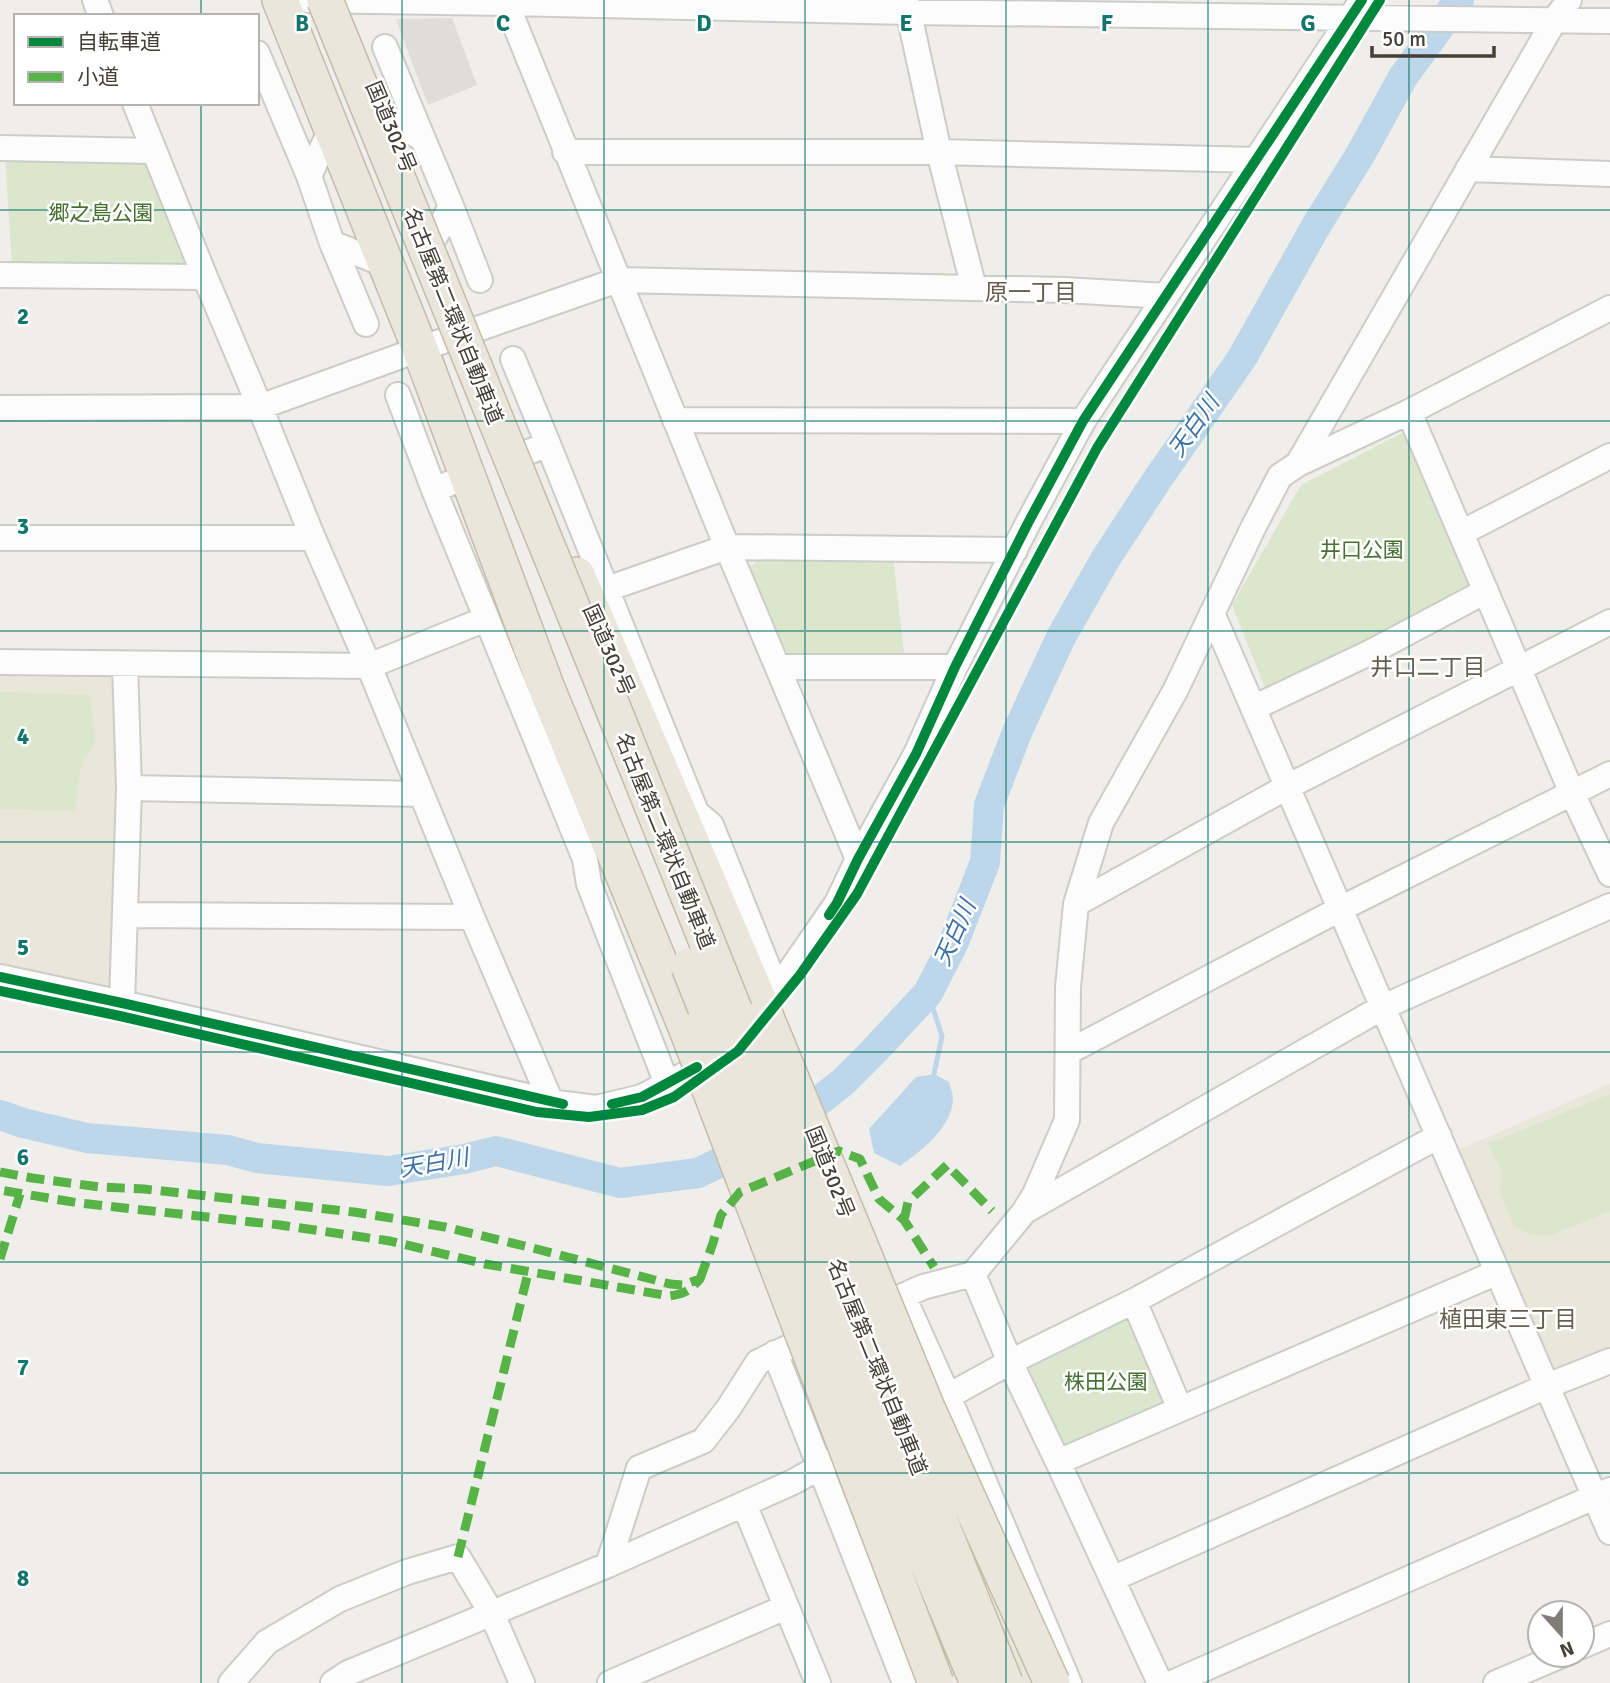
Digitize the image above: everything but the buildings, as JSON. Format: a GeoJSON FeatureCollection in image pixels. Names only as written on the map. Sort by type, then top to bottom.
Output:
{"type":"FeatureCollection","features":[{"type":"Feature","properties":{"kind":"highway"},"geometry":{"type":"LineString","coordinates":[[280,0],[419,349],[546,686],[688,1032],[936,1683]]}},
{"type":"Feature","properties":{"kind":"highway","name":"名古屋第二環状自動車道"},"geometry":{"type":"LineString","coordinates":[[301,0],[471,419],[893,1479],[978,1683]]}},
{"type":"Feature","properties":{"kind":"highway","name":"名古屋第二環状自動車道"},"geometry":{"type":"LineString","coordinates":[[325,0],[1005,1683]]}},
{"type":"Feature","properties":{"kind":"highway","name":"国道302号"},"geometry":{"type":"LineString","coordinates":[[337,0],[387,117],[443,220],[476,329],[537,448],[559,535],[771,1003],[928,1408],[1052,1683]]}},
{"type":"Feature","properties":{"kind":"highway"},"geometry":{"type":"LineString","coordinates":[[910,1448],[983,1587],[1026,1683]]}},
{"type":"Feature","properties":{"kind":"highway"},"geometry":{"type":"LineString","coordinates":[[893,1479],[962,1683]]}},
{"type":"Feature","properties":{"kind":"street"},"geometry":{"type":"LineString","coordinates":[[307,0],[1250,8],[1610,21]]}},
{"type":"Feature","properties":{"kind":"street"},"geometry":{"type":"LineString","coordinates":[[1298,464],[1468,169],[1549,20],[1569,0]]}},
{"type":"Feature","properties":{"kind":"street"},"geometry":{"type":"LineString","coordinates":[[505,1],[727,547],[858,859]]}},
{"type":"Feature","properties":{"kind":"street"},"geometry":{"type":"LineString","coordinates":[[907,6],[939,152],[974,288]]}},
{"type":"Feature","properties":{"kind":"street"},"geometry":{"type":"LineString","coordinates":[[771,1003],[837,904],[858,859],[916,754],[955,667],[1083,421],[1222,209],[1362,12]]}},
{"type":"Feature","properties":{"kind":"street"},"geometry":{"type":"LineString","coordinates":[[385,47],[423,139],[443,220],[480,280]]}},
{"type":"Feature","properties":{"kind":"street"},"geometry":{"type":"LineString","coordinates":[[259,58],[309,176],[332,243],[366,324]]}},
{"type":"Feature","properties":{"kind":"street"},"geometry":{"type":"LineString","coordinates":[[136,105],[313,538],[551,1102]]}},
{"type":"Feature","properties":{"kind":"street"},"geometry":{"type":"LineString","coordinates":[[387,117],[423,139]]}},
{"type":"Feature","properties":{"kind":"street"},"geometry":{"type":"LineString","coordinates":[[309,176],[331,128]]}},
{"type":"Feature","properties":{"kind":"street"},"geometry":{"type":"LineString","coordinates":[[0,148],[154,151]]}},
{"type":"Feature","properties":{"kind":"street"},"geometry":{"type":"LineString","coordinates":[[565,152],[939,152],[1256,160]]}},
{"type":"Feature","properties":{"kind":"street"},"geometry":{"type":"LineString","coordinates":[[1468,169],[1610,174]]}},
{"type":"Feature","properties":{"kind":"street"},"geometry":{"type":"LineString","coordinates":[[332,243],[386,265]]}},
{"type":"Feature","properties":{"kind":"street"},"geometry":{"type":"LineString","coordinates":[[0,275],[205,277]]}},
{"type":"Feature","properties":{"kind":"street"},"geometry":{"type":"LineString","coordinates":[[0,408],[260,407],[618,280],[1065,290],[1166,296]]}},
{"type":"Feature","properties":{"kind":"street"},"geometry":{"type":"LineString","coordinates":[[608,1565],[639,1468],[704,1441],[758,1362],[923,1287],[973,1274],[1024,1212],[1035,1194],[1067,1119],[1068,988],[1076,904],[1101,823],[1175,691],[1252,528],[1280,476],[1298,464],[1409,412],[1610,309]]}},
{"type":"Feature","properties":{"kind":"street"},"geometry":{"type":"LineString","coordinates":[[513,359],[537,448],[607,589],[696,812],[711,825],[771,1003]]}},
{"type":"Feature","properties":{"kind":"street"},"geometry":{"type":"LineString","coordinates":[[0,977],[551,1102],[596,1108],[642,1097],[675,1080],[589,884],[585,859],[434,490],[398,395]]}},
{"type":"Feature","properties":{"kind":"street"},"geometry":{"type":"LineString","coordinates":[[1409,412],[1572,793],[1610,874]]}},
{"type":"Feature","properties":{"kind":"street"},"geometry":{"type":"LineString","coordinates":[[675,420],[1083,421]]}},
{"type":"Feature","properties":{"kind":"street"},"geometry":{"type":"LineString","coordinates":[[1461,533],[1610,456]]}},
{"type":"Feature","properties":{"kind":"street"},"geometry":{"type":"LineString","coordinates":[[434,490],[467,476]]}},
{"type":"Feature","properties":{"kind":"street"},"geometry":{"type":"LineString","coordinates":[[0,538],[313,538]]}},
{"type":"Feature","properties":{"kind":"street"},"geometry":{"type":"LineString","coordinates":[[607,589],[727,547],[1015,550]]}},
{"type":"Feature","properties":{"kind":"street"},"geometry":{"type":"LineString","coordinates":[[1254,708],[1369,653],[1486,591]]}},
{"type":"Feature","properties":{"kind":"street"},"geometry":{"type":"LineString","coordinates":[[1212,612],[1547,1386],[1602,1493],[1610,1532]]}},
{"type":"Feature","properties":{"kind":"street"},"geometry":{"type":"LineString","coordinates":[[0,662],[369,666],[486,619]]}},
{"type":"Feature","properties":{"kind":"street"},"geometry":{"type":"LineString","coordinates":[[1076,904],[1287,787],[1610,622]]}},
{"type":"Feature","properties":{"kind":"street"},"geometry":{"type":"LineString","coordinates":[[122,1003],[129,788],[125,664]]}},
{"type":"Feature","properties":{"kind":"street"},"geometry":{"type":"LineString","coordinates":[[778,667],[955,667]]}},
{"type":"Feature","properties":{"kind":"street"},"geometry":{"type":"LineString","coordinates":[[1068,1052],[1340,909],[1610,774]]}},
{"type":"Feature","properties":{"kind":"street"},"geometry":{"type":"LineString","coordinates":[[129,788],[421,794]]}},
{"type":"Feature","properties":{"kind":"street"},"geometry":{"type":"LineString","coordinates":[[1024,1212],[1383,1007],[1610,906]]}},
{"type":"Feature","properties":{"kind":"street"},"geometry":{"type":"LineString","coordinates":[[126,915],[472,917]]}},
{"type":"Feature","properties":{"kind":"street"},"geometry":{"type":"LineString","coordinates":[[343,1680],[793,1482],[1010,1362],[1134,1301],[1438,1136]]}},
{"type":"Feature","properties":{"kind":"street"},"geometry":{"type":"LineString","coordinates":[[1058,1462],[1497,1272]]}},
{"type":"Feature","properties":{"kind":"street"},"geometry":{"type":"LineString","coordinates":[[973,1274],[1010,1362],[1160,1683]]}},
{"type":"Feature","properties":{"kind":"street"},"geometry":{"type":"LineString","coordinates":[[903,1296],[1069,1683]]}},
{"type":"Feature","properties":{"kind":"street"},"geometry":{"type":"LineString","coordinates":[[1134,1301],[1180,1409]]}},
{"type":"Feature","properties":{"kind":"street"},"geometry":{"type":"LineString","coordinates":[[775,1353],[905,1683]]}},
{"type":"Feature","properties":{"kind":"street"},"geometry":{"type":"LineString","coordinates":[[1112,1579],[1547,1386],[1610,1361]]}},
{"type":"Feature","properties":{"kind":"street"},"geometry":{"type":"LineString","coordinates":[[1172,1683],[1602,1493]]}},
{"type":"Feature","properties":{"kind":"street"},"geometry":{"type":"LineString","coordinates":[[744,1504],[818,1683]]}},
{"type":"Feature","properties":{"kind":"street"},"geometry":{"type":"LineString","coordinates":[[232,1683],[267,1642],[340,1599],[407,1572],[458,1557],[492,1614],[522,1683]]}},
{"type":"Feature","properties":{"kind":"street"},"geometry":{"type":"LineString","coordinates":[[610,1683],[786,1607]]}},
{"type":"Feature","properties":{"kind":"street"},"geometry":{"type":"LineString","coordinates":[[1496,1683],[1529,1669]]}},
{"type":"Feature","properties":{"kind":"shaded area"},"geometry":{"type":"Polygon","coordinates":[[[452,18],[477,85],[428,105],[396,19],[452,18]]]}},
{"type":"Feature","properties":{"kind":"shaded area"},"geometry":{"type":"Polygon","coordinates":[[[0,671],[112,673],[116,678],[115,987],[107,995],[0,970],[0,671]]]}},
{"type":"Feature","properties":{"kind":"shaded area"},"geometry":{"type":"Polygon","coordinates":[[[1610,1084],[1610,1352],[1553,1373],[1458,1150],[1610,1084]]]}},
{"type":"Feature","properties":{"kind":"green space","name":"郷之島公園"},"geometry":{"type":"Polygon","coordinates":[[[5,156],[146,161],[196,271],[12,264],[5,156]]]}},
{"type":"Feature","properties":{"kind":"green space","name":"井口公園"},"geometry":{"type":"Polygon","coordinates":[[[1410,429],[1478,588],[1267,693],[1232,605],[1301,485],[1410,429]]]}},
{"type":"Feature","properties":{"kind":"green space"},"geometry":{"type":"Polygon","coordinates":[[[893,557],[904,653],[780,653],[747,571],[760,558],[893,557]]]}},
{"type":"Feature","properties":{"kind":"green space"},"geometry":{"type":"Polygon","coordinates":[[[0,692],[89,695],[96,736],[93,748],[82,761],[75,811],[0,809],[0,692]]]}},
{"type":"Feature","properties":{"kind":"green space"},"geometry":{"type":"Polygon","coordinates":[[[1610,1094],[1610,1211],[1552,1235],[1530,1235],[1514,1226],[1500,1193],[1502,1172],[1488,1144],[1610,1094]]]}},
{"type":"Feature","properties":{"kind":"green space","name":"株田公園"},"geometry":{"type":"Polygon","coordinates":[[[1132,1315],[1173,1407],[1062,1454],[1027,1374],[1030,1366],[1132,1315]]]}},
{"type":"Feature","properties":{"kind":"water"},"geometry":{"type":"Polygon","coordinates":[[[934,1074],[949,1082],[953,1096],[952,1109],[942,1128],[926,1146],[900,1166],[874,1153],[869,1129],[916,1077],[934,1074]]]}},
{"type":"Feature","properties":{"kind":"waterway","name":"天白川"},"geometry":{"type":"LineString","coordinates":[[0,1115],[87,1138],[228,1150],[257,1158],[388,1171],[496,1151],[620,1183],[698,1173],[755,1145],[800,1116],[843,1082],[928,993],[954,942],[985,862],[989,805],[1018,730],[1061,637],[1106,558],[1242,358],[1403,77],[1459,0]]}},
{"type":"Feature","properties":{"kind":"waterway"},"geometry":{"type":"LineString","coordinates":[[928,993],[942,1036],[934,1074]]}},
{"type":"Feature","properties":{"kind":"marked path"},"geometry":{"type":"LineString","coordinates":[[700,1279],[721,1215],[740,1192],[839,1151],[860,1159],[879,1199],[904,1220],[934,1267]]}},
{"type":"Feature","properties":{"kind":"marked path"},"geometry":{"type":"LineString","coordinates":[[904,1220],[908,1202],[947,1165],[992,1211]]}},
{"type":"Feature","properties":{"kind":"marked path"},"geometry":{"type":"LineString","coordinates":[[0,1172],[100,1187],[144,1189],[354,1212],[445,1227],[670,1284],[683,1285],[700,1279],[687,1291],[669,1296],[485,1264],[390,1241],[280,1225],[79,1203],[0,1190]]}},
{"type":"Feature","properties":{"kind":"marked path"},"geometry":{"type":"LineString","coordinates":[[0,1259],[20,1194]]}},
{"type":"Feature","properties":{"kind":"marked path"},"geometry":{"type":"LineString","coordinates":[[458,1557],[528,1273]]}},
{"type":"Feature","properties":{"kind":"cycle path"},"geometry":{"type":"LineString","coordinates":[[829,915],[916,754],[955,667],[1083,421],[1362,0]]}},
{"type":"Feature","properties":{"kind":"cycle path"},"geometry":{"type":"LineString","coordinates":[[0,991],[537,1112],[589,1117],[642,1110],[674,1097],[738,1051],[800,975],[857,894],[1097,448],[1380,0]]}},
{"type":"Feature","properties":{"kind":"cycle path"},"geometry":{"type":"LineString","coordinates":[[0,977],[563,1104]]}},
{"type":"Feature","properties":{"kind":"cycle path"},"geometry":{"type":"LineString","coordinates":[[612,1104],[642,1097],[697,1067]]}},
{"type":"Feature","properties":{"kind":"district","name":"原一丁目"},"geometry":{"type":"Point","coordinates":[1031,292]}},
{"type":"Feature","properties":{"kind":"district","name":"井口二丁目"},"geometry":{"type":"Point","coordinates":[1428,667]}},
{"type":"Feature","properties":{"kind":"district","name":"植田東三丁目"},"geometry":{"type":"Point","coordinates":[1508,1319]}}]}
